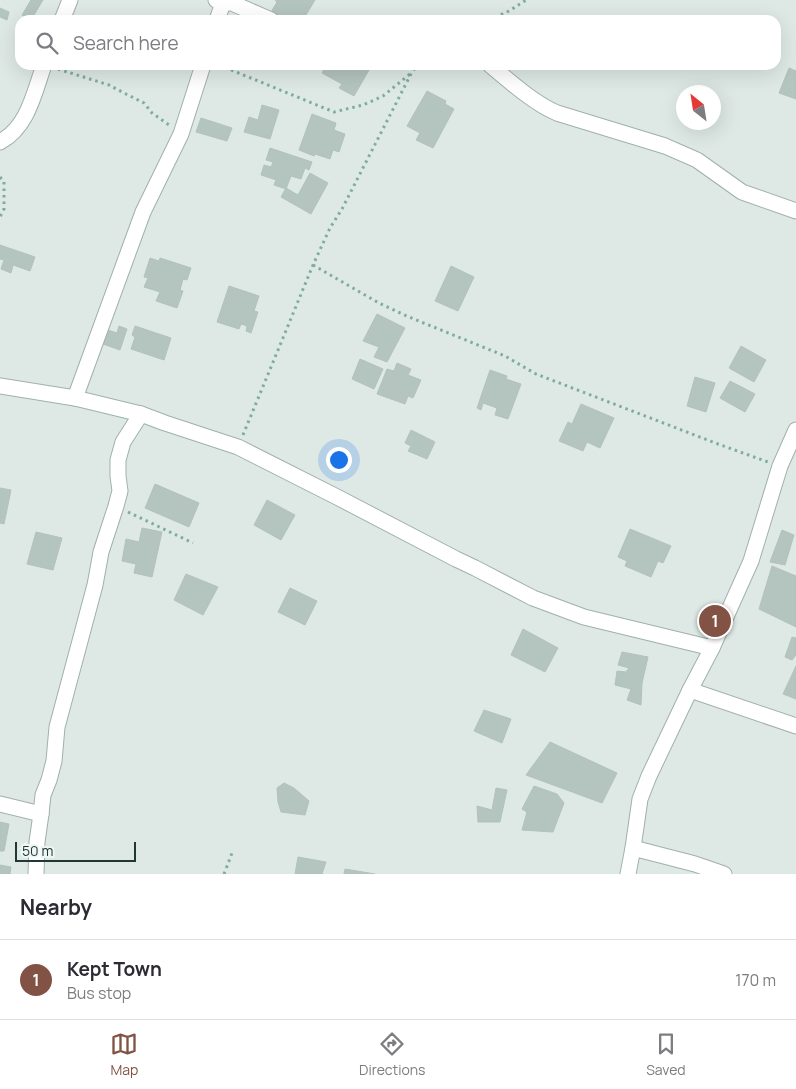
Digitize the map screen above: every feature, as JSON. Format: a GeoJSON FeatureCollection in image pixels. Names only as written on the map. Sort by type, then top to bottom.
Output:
{"type":"FeatureCollection","features":[{"type":"Feature","properties":{"kind":"street"},"geometry":{"type":"LineString","coordinates":[[64,15],[70,0]]}},
{"type":"Feature","properties":{"kind":"street"},"geometry":{"type":"LineString","coordinates":[[220,15],[226,2],[258,15]]}},
{"type":"Feature","properties":{"kind":"street"},"geometry":{"type":"LineString","coordinates":[[0,142],[11,134],[23,120],[48,70]]}},
{"type":"Feature","properties":{"kind":"street"},"geometry":{"type":"LineString","coordinates":[[75,398],[143,212],[181,134],[201,70]]}},
{"type":"Feature","properties":{"kind":"street"},"geometry":{"type":"LineString","coordinates":[[496,70],[546,109],[665,146],[697,160],[742,192],[796,211]]}},
{"type":"Feature","properties":{"kind":"street"},"geometry":{"type":"LineString","coordinates":[[0,386],[75,398],[141,414],[238,447],[533,598],[584,617],[712,648]]}},
{"type":"Feature","properties":{"kind":"street"},"geometry":{"type":"LineString","coordinates":[[36,874],[36,842],[43,794],[54,761],[57,726],[95,585],[101,552],[120,491],[118,460],[124,442],[141,414]]}},
{"type":"Feature","properties":{"kind":"street"},"geometry":{"type":"LineString","coordinates":[[628,874],[640,799],[649,776],[712,648],[751,561],[780,466],[796,430]]}},
{"type":"Feature","properties":{"kind":"street"},"geometry":{"type":"LineString","coordinates":[[690,690],[796,726]]}},
{"type":"Feature","properties":{"kind":"street"},"geometry":{"type":"LineString","coordinates":[[0,804],[41,814]]}},
{"type":"Feature","properties":{"kind":"street"},"geometry":{"type":"LineString","coordinates":[[633,848],[688,862],[724,874]]}},
{"type":"Feature","properties":{"kind":"path"},"geometry":{"type":"LineString","coordinates":[[500,15],[526,0]]}},
{"type":"Feature","properties":{"kind":"path"},"geometry":{"type":"LineString","coordinates":[[60,70],[109,86],[144,103],[152,113],[181,134]]}},
{"type":"Feature","properties":{"kind":"path"},"geometry":{"type":"LineString","coordinates":[[231,70],[334,112],[363,105],[383,96],[412,72]]}},
{"type":"Feature","properties":{"kind":"path"},"geometry":{"type":"LineString","coordinates":[[238,447],[330,228],[347,201],[412,72]]}},
{"type":"Feature","properties":{"kind":"path"},"geometry":{"type":"LineString","coordinates":[[0,177],[4,182],[4,209],[0,217]]}},
{"type":"Feature","properties":{"kind":"path"},"geometry":{"type":"LineString","coordinates":[[313,265],[379,303],[506,356],[536,374],[780,466]]}},
{"type":"Feature","properties":{"kind":"path"},"geometry":{"type":"LineString","coordinates":[[116,506],[194,543]]}},
{"type":"Feature","properties":{"kind":"path"},"geometry":{"type":"LineString","coordinates":[[224,874],[232,853]]}},
{"type":"Feature","properties":{"kind":"building"},"geometry":{"type":"Polygon","coordinates":[[[31,0],[43,0],[34,15],[22,15],[31,0]]]}},
{"type":"Feature","properties":{"kind":"building"},"geometry":{"type":"Polygon","coordinates":[[[275,0],[315,0],[306,15],[272,15],[270,14],[277,2],[275,0]]]}},
{"type":"Feature","properties":{"kind":"building"},"geometry":{"type":"Polygon","coordinates":[[[0,8],[9,12],[7,20],[0,17],[0,8]]]}},
{"type":"Feature","properties":{"kind":"building"},"geometry":{"type":"Polygon","coordinates":[[[789,68],[796,71],[796,99],[779,93],[789,68]]]}},
{"type":"Feature","properties":{"kind":"building"},"geometry":{"type":"Polygon","coordinates":[[[324,70],[369,70],[354,96],[339,88],[342,84],[322,73],[324,70]]]}},
{"type":"Feature","properties":{"kind":"building"},"geometry":{"type":"Polygon","coordinates":[[[427,91],[446,101],[445,104],[454,109],[433,148],[416,140],[420,133],[407,126],[427,91]]]}},
{"type":"Feature","properties":{"kind":"building"},"geometry":{"type":"Polygon","coordinates":[[[262,105],[279,110],[270,139],[244,132],[249,117],[258,120],[262,105]]]}},
{"type":"Feature","properties":{"kind":"building"},"geometry":{"type":"Polygon","coordinates":[[[312,114],[336,123],[334,130],[345,134],[339,152],[333,150],[330,159],[315,154],[314,156],[299,150],[312,114]]]}},
{"type":"Feature","properties":{"kind":"building"},"geometry":{"type":"Polygon","coordinates":[[[201,118],[232,128],[227,141],[196,132],[201,118]]]}},
{"type":"Feature","properties":{"kind":"building"},"geometry":{"type":"Polygon","coordinates":[[[270,148],[312,162],[309,170],[305,168],[301,179],[291,176],[286,189],[274,185],[276,180],[261,175],[264,165],[271,167],[273,162],[266,160],[270,148]]]}},
{"type":"Feature","properties":{"kind":"building"},"geometry":{"type":"Polygon","coordinates":[[[310,173],[328,183],[311,214],[281,197],[286,188],[298,195],[310,173]]]}},
{"type":"Feature","properties":{"kind":"building"},"geometry":{"type":"Polygon","coordinates":[[[0,245],[35,257],[30,271],[13,265],[11,273],[1,269],[4,260],[0,259],[0,245]]]}},
{"type":"Feature","properties":{"kind":"building"},"geometry":{"type":"Polygon","coordinates":[[[150,258],[159,261],[160,258],[191,268],[187,280],[183,279],[180,290],[183,291],[177,308],[156,301],[160,292],[144,287],[148,278],[144,277],[150,258]]]}},
{"type":"Feature","properties":{"kind":"building"},"geometry":{"type":"Polygon","coordinates":[[[451,266],[474,277],[458,311],[435,301],[451,266]]]}},
{"type":"Feature","properties":{"kind":"building"},"geometry":{"type":"Polygon","coordinates":[[[229,286],[259,296],[254,311],[258,312],[251,333],[246,331],[247,326],[241,324],[239,329],[217,322],[229,286]]]}},
{"type":"Feature","properties":{"kind":"building"},"geometry":{"type":"Polygon","coordinates":[[[377,314],[405,328],[387,362],[374,357],[379,347],[363,341],[377,314]]]}},
{"type":"Feature","properties":{"kind":"building"},"geometry":{"type":"Polygon","coordinates":[[[119,326],[127,329],[120,350],[103,344],[108,330],[117,333],[119,326]]]}},
{"type":"Feature","properties":{"kind":"building"},"geometry":{"type":"Polygon","coordinates":[[[135,326],[171,338],[164,360],[131,349],[135,337],[132,335],[135,326]]]}},
{"type":"Feature","properties":{"kind":"building"},"geometry":{"type":"Polygon","coordinates":[[[741,346],[766,360],[754,382],[729,368],[741,346]]]}},
{"type":"Feature","properties":{"kind":"building"},"geometry":{"type":"Polygon","coordinates":[[[360,359],[383,369],[374,389],[352,379],[360,359]]]}},
{"type":"Feature","properties":{"kind":"building"},"geometry":{"type":"Polygon","coordinates":[[[397,363],[411,369],[408,375],[421,380],[413,398],[408,396],[405,404],[377,394],[387,369],[394,371],[397,363]]]}},
{"type":"Feature","properties":{"kind":"building"},"geometry":{"type":"Polygon","coordinates":[[[490,370],[507,376],[506,379],[521,384],[508,419],[495,415],[497,408],[483,403],[481,410],[477,408],[490,370]]]}},
{"type":"Feature","properties":{"kind":"building"},"geometry":{"type":"Polygon","coordinates":[[[695,377],[715,383],[706,412],[687,406],[695,377]]]}},
{"type":"Feature","properties":{"kind":"building"},"geometry":{"type":"Polygon","coordinates":[[[730,381],[755,394],[745,412],[720,398],[730,381]]]}},
{"type":"Feature","properties":{"kind":"building"},"geometry":{"type":"Polygon","coordinates":[[[581,404],[614,418],[600,448],[587,442],[583,451],[559,441],[568,422],[572,424],[581,404]]]}},
{"type":"Feature","properties":{"kind":"building"},"geometry":{"type":"Polygon","coordinates":[[[411,430],[435,442],[427,459],[408,451],[411,446],[405,443],[411,430]]]}},
{"type":"Feature","properties":{"kind":"building"},"geometry":{"type":"Polygon","coordinates":[[[155,484],[199,503],[189,527],[145,508],[155,484]]]}},
{"type":"Feature","properties":{"kind":"building"},"geometry":{"type":"Polygon","coordinates":[[[0,488],[11,490],[4,524],[0,523],[0,488]]]}},
{"type":"Feature","properties":{"kind":"building"},"geometry":{"type":"Polygon","coordinates":[[[267,500],[295,515],[281,540],[254,525],[267,500]]]}},
{"type":"Feature","properties":{"kind":"building"},"geometry":{"type":"Polygon","coordinates":[[[142,528],[162,532],[152,577],[134,573],[136,564],[122,561],[126,539],[139,542],[142,528]]]}},
{"type":"Feature","properties":{"kind":"building"},"geometry":{"type":"Polygon","coordinates":[[[630,529],[671,546],[663,563],[658,561],[651,577],[625,566],[627,561],[618,557],[630,529]]]}},
{"type":"Feature","properties":{"kind":"building"},"geometry":{"type":"Polygon","coordinates":[[[782,530],[794,535],[785,565],[770,562],[782,530]]]}},
{"type":"Feature","properties":{"kind":"building"},"geometry":{"type":"Polygon","coordinates":[[[36,532],[62,538],[53,570],[27,564],[36,532]]]}},
{"type":"Feature","properties":{"kind":"building"},"geometry":{"type":"Polygon","coordinates":[[[772,566],[796,576],[796,627],[759,609],[772,566]]]}},
{"type":"Feature","properties":{"kind":"building"},"geometry":{"type":"Polygon","coordinates":[[[186,574],[218,587],[203,615],[174,600],[186,574]]]}},
{"type":"Feature","properties":{"kind":"building"},"geometry":{"type":"Polygon","coordinates":[[[290,588],[317,601],[305,625],[278,612],[290,588]]]}},
{"type":"Feature","properties":{"kind":"building"},"geometry":{"type":"Polygon","coordinates":[[[523,629],[558,648],[545,672],[511,655],[523,629]]]}},
{"type":"Feature","properties":{"kind":"building"},"geometry":{"type":"Polygon","coordinates":[[[792,637],[796,638],[796,655],[792,660],[785,657],[792,637]]]}},
{"type":"Feature","properties":{"kind":"building"},"geometry":{"type":"Polygon","coordinates":[[[622,652],[648,657],[642,683],[641,705],[627,700],[631,689],[615,685],[617,671],[626,672],[629,668],[618,665],[622,652]]]}},
{"type":"Feature","properties":{"kind":"building"},"geometry":{"type":"Polygon","coordinates":[[[796,666],[796,699],[783,694],[796,666]]]}},
{"type":"Feature","properties":{"kind":"building"},"geometry":{"type":"Polygon","coordinates":[[[484,710],[511,719],[502,743],[474,731],[484,710]]]}},
{"type":"Feature","properties":{"kind":"building"},"geometry":{"type":"Polygon","coordinates":[[[550,742],[617,773],[602,803],[526,775],[550,742]]]}},
{"type":"Feature","properties":{"kind":"building"},"geometry":{"type":"Polygon","coordinates":[[[284,783],[294,788],[309,801],[305,815],[281,812],[277,788],[284,783]]]}},
{"type":"Feature","properties":{"kind":"building"},"geometry":{"type":"Polygon","coordinates":[[[534,786],[557,794],[564,803],[553,832],[522,830],[527,812],[522,809],[534,786]]]}},
{"type":"Feature","properties":{"kind":"building"},"geometry":{"type":"Polygon","coordinates":[[[496,788],[507,790],[500,822],[478,822],[477,806],[492,810],[496,788]]]}},
{"type":"Feature","properties":{"kind":"building"},"geometry":{"type":"Polygon","coordinates":[[[0,822],[9,824],[4,851],[0,851],[0,822]]]}},
{"type":"Feature","properties":{"kind":"building"},"geometry":{"type":"Polygon","coordinates":[[[298,857],[326,862],[322,874],[295,874],[298,857]]]}},
{"type":"Feature","properties":{"kind":"building"},"geometry":{"type":"Polygon","coordinates":[[[0,865],[11,867],[10,874],[0,874],[0,865]]]}},
{"type":"Feature","properties":{"kind":"building"},"geometry":{"type":"Polygon","coordinates":[[[345,869],[375,874],[344,874],[345,869]]]}},
{"type":"Feature","properties":{"kind":"place","name":"Kept Town"},"geometry":{"type":"Point","coordinates":[715,621]}}]}
